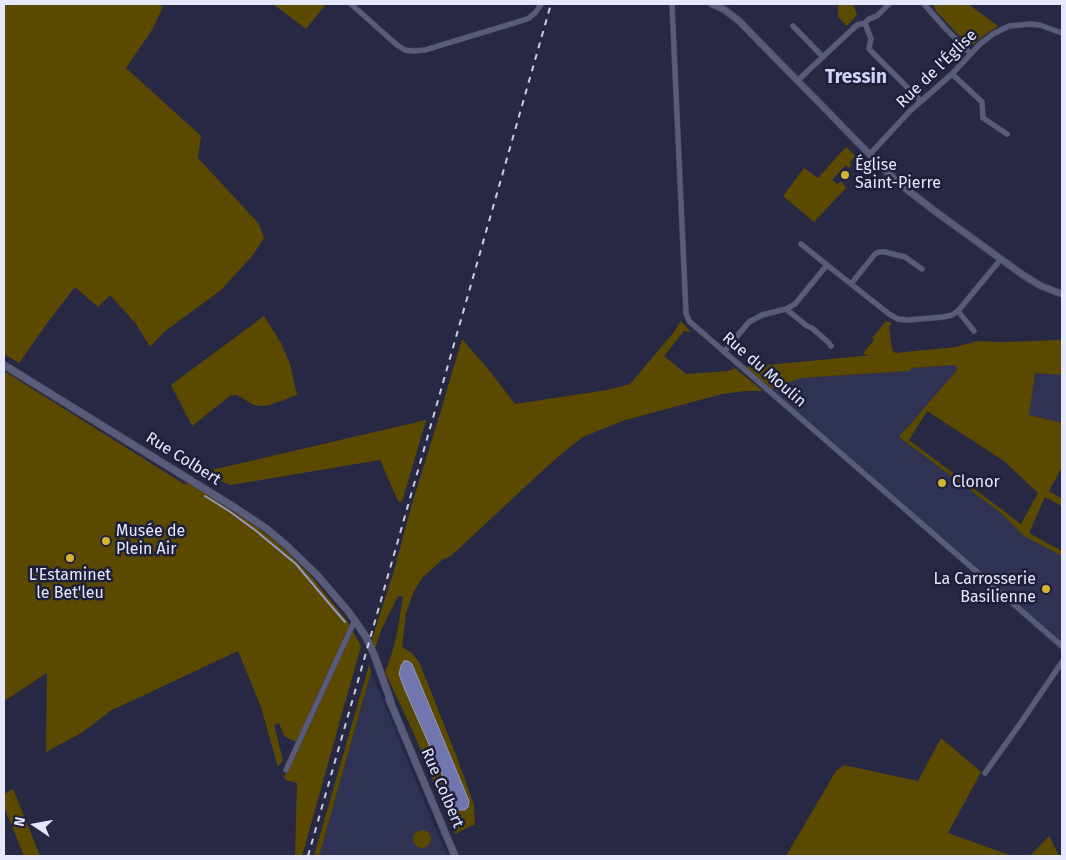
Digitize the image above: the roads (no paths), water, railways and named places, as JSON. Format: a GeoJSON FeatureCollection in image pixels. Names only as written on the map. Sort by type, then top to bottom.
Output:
{"type":"FeatureCollection","features":[{"type":"Feature","properties":{"kind":"main road","name":"Rue Colbert"},"geometry":{"type":"LineString","coordinates":[[4,365],[256,521],[277,537],[317,575],[354,622],[391,702],[455,856]]}},
{"type":"Feature","properties":{"kind":"street"},"geometry":{"type":"LineString","coordinates":[[351,4],[397,45],[405,50],[413,51],[425,50],[524,20],[536,12],[541,4]]}},
{"type":"Feature","properties":{"kind":"street","name":"Rue du Moulin"},"geometry":{"type":"LineString","coordinates":[[672,4],[687,316],[693,325],[1062,646]]}},
{"type":"Feature","properties":{"kind":"street"},"geometry":{"type":"LineString","coordinates":[[712,4],[733,16],[895,180],[1035,283],[1062,294]]}},
{"type":"Feature","properties":{"kind":"street"},"geometry":{"type":"LineString","coordinates":[[797,81],[857,25],[865,23],[880,14],[889,4]]}},
{"type":"Feature","properties":{"kind":"street"},"geometry":{"type":"LineString","coordinates":[[926,4],[946,29],[971,54]]}},
{"type":"Feature","properties":{"kind":"street"},"geometry":{"type":"LineString","coordinates":[[865,23],[871,39],[870,50],[921,101]]}},
{"type":"Feature","properties":{"kind":"street","name":"Rue de l'Église"},"geometry":{"type":"LineString","coordinates":[[872,156],[886,136],[989,36],[1001,29],[1025,24],[1037,24],[1062,33]]}},
{"type":"Feature","properties":{"kind":"street"},"geometry":{"type":"LineString","coordinates":[[793,26],[823,57]]}},
{"type":"Feature","properties":{"kind":"street"},"geometry":{"type":"LineString","coordinates":[[952,74],[982,102],[983,118],[1007,134]]}},
{"type":"Feature","properties":{"kind":"street"},"geometry":{"type":"LineString","coordinates":[[801,244],[889,314],[898,319],[908,320],[952,315],[958,311],[1001,259]]}},
{"type":"Feature","properties":{"kind":"street"},"geometry":{"type":"LineString","coordinates":[[851,284],[874,254],[879,252],[905,257],[922,269]]}},
{"type":"Feature","properties":{"kind":"street"},"geometry":{"type":"LineString","coordinates":[[724,352],[750,322],[762,315],[786,309],[797,302],[827,265]]}},
{"type":"Feature","properties":{"kind":"street"},"geometry":{"type":"LineString","coordinates":[[786,309],[831,346]]}},
{"type":"Feature","properties":{"kind":"street"},"geometry":{"type":"LineString","coordinates":[[958,311],[974,331]]}},
{"type":"Feature","properties":{"kind":"street"},"geometry":{"type":"LineString","coordinates":[[286,770],[354,622]]}},
{"type":"Feature","properties":{"kind":"street"},"geometry":{"type":"LineString","coordinates":[[985,773],[1062,662]]}},
{"type":"Feature","properties":{"kind":"waterway"},"geometry":{"type":"LineString","coordinates":[[205,496],[255,530],[296,564],[345,622]]}},
{"type":"Feature","properties":{"kind":"railway"},"geometry":{"type":"LineString","coordinates":[[308,856],[551,4]]}},
{"type":"Feature","properties":{"kind":"place","name":"Église Saint-Pierre"},"geometry":{"type":"Point","coordinates":[845,175]}},
{"type":"Feature","properties":{"kind":"place","name":"Clonor"},"geometry":{"type":"Point","coordinates":[942,483]}},
{"type":"Feature","properties":{"kind":"place","name":"Musée de Plein Air"},"geometry":{"type":"Point","coordinates":[106,541]}},
{"type":"Feature","properties":{"kind":"place","name":"L'Estaminet le Bet'leu"},"geometry":{"type":"Point","coordinates":[70,558]}},
{"type":"Feature","properties":{"kind":"place","name":"La Carrosserie Basilienne"},"geometry":{"type":"Point","coordinates":[1046,589]}},
{"type":"Feature","properties":{"kind":"district","name":"Tressin"},"geometry":{"type":"Point","coordinates":[856,78]}}]}
